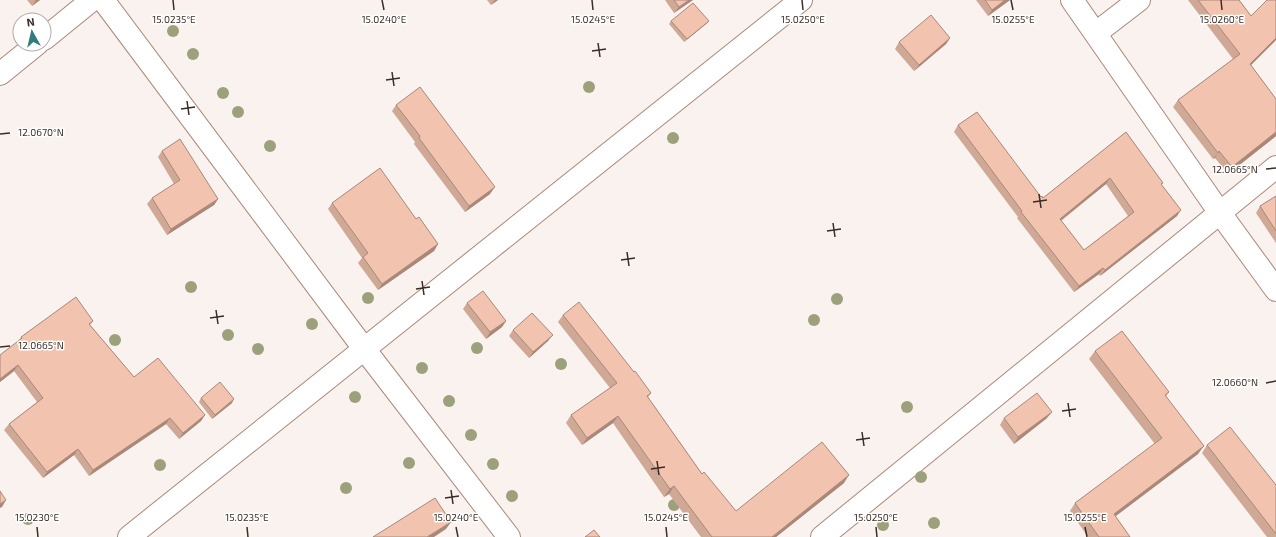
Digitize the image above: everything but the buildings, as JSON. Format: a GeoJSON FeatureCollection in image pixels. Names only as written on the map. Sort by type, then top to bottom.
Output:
{"type":"FeatureCollection","features":[{"type":"Feature","properties":{"kind":"street"},"geometry":{"type":"LineString","coordinates":[[52,32],[92,0]]}},
{"type":"Feature","properties":{"kind":"street"},"geometry":{"type":"LineString","coordinates":[[104,0],[365,350],[509,537]]}},
{"type":"Feature","properties":{"kind":"street"},"geometry":{"type":"LineString","coordinates":[[129,537],[365,350],[801,0]]}},
{"type":"Feature","properties":{"kind":"street"},"geometry":{"type":"LineString","coordinates":[[1072,0],[1220,213],[1276,290]]}},
{"type":"Feature","properties":{"kind":"street"},"geometry":{"type":"LineString","coordinates":[[1096,33],[1138,0]]}},
{"type":"Feature","properties":{"kind":"street"},"geometry":{"type":"LineString","coordinates":[[0,74],[27,52]]}},
{"type":"Feature","properties":{"kind":"street"},"geometry":{"type":"LineString","coordinates":[[822,537],[1276,167]]}}]}
